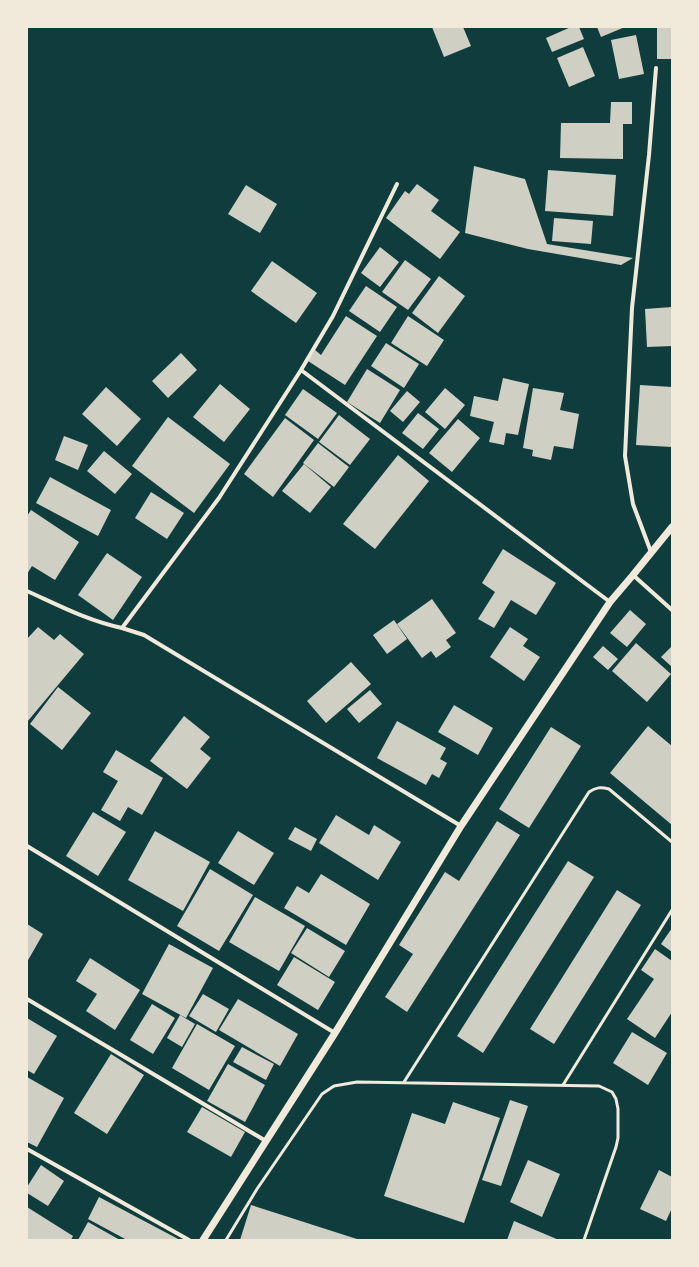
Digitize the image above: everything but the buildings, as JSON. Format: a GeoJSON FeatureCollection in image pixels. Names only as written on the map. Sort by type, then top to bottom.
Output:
{"type":"FeatureCollection","features":[{"type":"Feature","properties":{"kind":"street"},"geometry":{"type":"LineString","coordinates":[[651,552],[633,504],[625,456],[632,308],[649,155],[656,68]]}},
{"type":"Feature","properties":{"kind":"street"},"geometry":{"type":"LineString","coordinates":[[122,628],[219,498],[301,370],[333,316],[397,184]]}},
{"type":"Feature","properties":{"kind":"street"},"geometry":{"type":"LineString","coordinates":[[301,370],[610,602]]}},
{"type":"Feature","properties":{"kind":"street"},"geometry":{"type":"LineString","coordinates":[[203,1240],[335,1033],[461,826],[610,602],[633,576],[672,526]]}},
{"type":"Feature","properties":{"kind":"street"},"geometry":{"type":"LineString","coordinates":[[633,576],[672,610]]}},
{"type":"Feature","properties":{"kind":"street"},"geometry":{"type":"LineString","coordinates":[[27,591],[87,618],[144,635],[461,826]]}},
{"type":"Feature","properties":{"kind":"street"},"geometry":{"type":"LineString","coordinates":[[27,846],[335,1033]]}},
{"type":"Feature","properties":{"kind":"street"},"geometry":{"type":"LineString","coordinates":[[27,999],[266,1141]]}},
{"type":"Feature","properties":{"kind":"street"},"geometry":{"type":"LineString","coordinates":[[27,1149],[189,1240]]}},
{"type":"Feature","properties":{"kind":"lane"},"geometry":{"type":"LineString","coordinates":[[404,1082],[589,792],[603,787],[609,789],[672,842]]}},
{"type":"Feature","properties":{"kind":"lane"},"geometry":{"type":"LineString","coordinates":[[563,1085],[672,910]]}},
{"type":"Feature","properties":{"kind":"lane"},"geometry":{"type":"LineString","coordinates":[[226,1240],[257,1189],[322,1094],[334,1086],[349,1082],[599,1086],[612,1092],[616,1099],[618,1109],[618,1138],[584,1240]]}}]}
